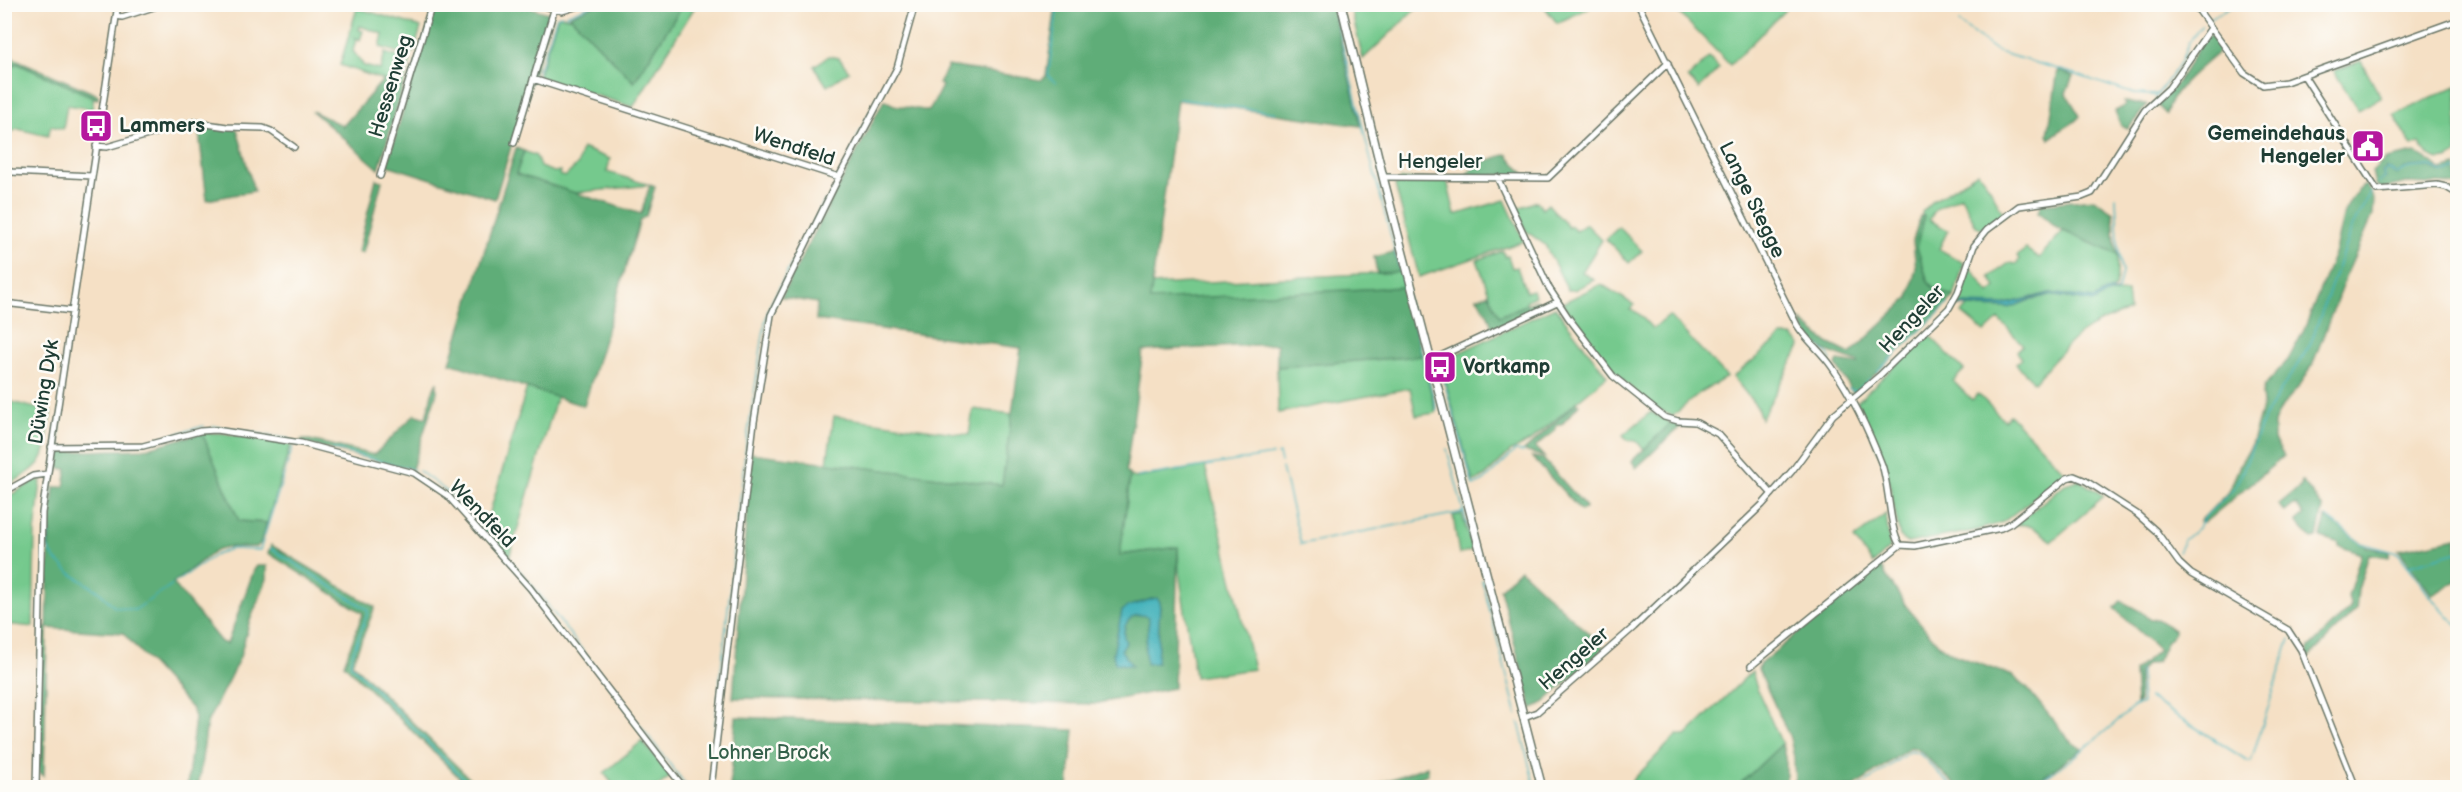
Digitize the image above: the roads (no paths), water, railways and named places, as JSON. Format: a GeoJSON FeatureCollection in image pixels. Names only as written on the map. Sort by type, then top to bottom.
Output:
{"type":"FeatureCollection","features":[{"type":"Feature","properties":{"kind":"main road"},"geometry":{"type":"LineString","coordinates":[[1341,4],[1383,177],[1542,788]]}},
{"type":"Feature","properties":{"kind":"street","name":"Düwing Dyk"},"geometry":{"type":"LineString","coordinates":[[36,788],[41,528],[47,474],[118,4]]}},
{"type":"Feature","properties":{"kind":"street"},"geometry":{"type":"LineString","coordinates":[[116,16],[163,4]]}},
{"type":"Feature","properties":{"kind":"street","name":"Hessenweg"},"geometry":{"type":"LineString","coordinates":[[380,176],[432,4]]}},
{"type":"Feature","properties":{"kind":"street"},"geometry":{"type":"LineString","coordinates":[[536,4],[554,10],[573,9],[585,4]]}},
{"type":"Feature","properties":{"kind":"street","name":"Wendfeld"},"geometry":{"type":"LineString","coordinates":[[711,788],[754,422],[771,315],[839,177],[900,63],[915,4]]}},
{"type":"Feature","properties":{"kind":"street","name":"Lange Stegge"},"geometry":{"type":"LineString","coordinates":[[1638,4],[1797,325],[1808,341],[1828,362],[1852,400],[1882,465],[1889,492],[1895,536],[1900,545]]}},
{"type":"Feature","properties":{"kind":"street"},"geometry":{"type":"LineString","coordinates":[[2194,4],[2244,73],[2254,81],[2273,85],[2304,76],[2457,20]]}},
{"type":"Feature","properties":{"kind":"street"},"geometry":{"type":"LineString","coordinates":[[514,143],[554,10]]}},
{"type":"Feature","properties":{"kind":"street","name":"Hengeler"},"geometry":{"type":"LineString","coordinates":[[1524,717],[1537,712],[1634,627],[1772,494],[1792,471],[1825,423],[1949,308],[1958,292],[1974,246],[1994,223],[2019,206],[2082,197],[2092,193],[2145,110],[2169,88],[2211,28]]}},
{"type":"Feature","properties":{"kind":"street","name":"Hengeler"},"geometry":{"type":"LineString","coordinates":[[1383,177],[1543,179],[1553,175],[1668,63]]}},
{"type":"Feature","properties":{"kind":"street"},"geometry":{"type":"LineString","coordinates":[[2304,76],[2377,190],[2438,185],[2457,194]]}},
{"type":"Feature","properties":{"kind":"street","name":"Wendfeld"},"geometry":{"type":"LineString","coordinates":[[533,79],[839,177]]}},
{"type":"Feature","properties":{"kind":"street"},"geometry":{"type":"LineString","coordinates":[[96,146],[107,147],[193,122],[227,127],[263,128],[294,147]]}},
{"type":"Feature","properties":{"kind":"street"},"geometry":{"type":"LineString","coordinates":[[4,167],[11,172],[92,176]]}},
{"type":"Feature","properties":{"kind":"street","name":"Hengeler"},"geometry":{"type":"LineString","coordinates":[[1497,177],[1557,302],[1618,381],[1664,417],[1695,422],[1718,434],[1772,494]]}},
{"type":"Feature","properties":{"kind":"street"},"geometry":{"type":"LineString","coordinates":[[1432,360],[1557,302]]}},
{"type":"Feature","properties":{"kind":"street"},"geometry":{"type":"LineString","coordinates":[[4,303],[72,311]]}},
{"type":"Feature","properties":{"kind":"street","name":"Wendfeld"},"geometry":{"type":"LineString","coordinates":[[51,447],[143,446],[200,431],[216,430],[301,443],[414,473],[448,496],[530,588],[684,788]]}},
{"type":"Feature","properties":{"kind":"street"},"geometry":{"type":"LineString","coordinates":[[4,492],[33,476],[47,474]]}},
{"type":"Feature","properties":{"kind":"street"},"geometry":{"type":"LineString","coordinates":[[1751,666],[1900,545],[1915,546],[2001,528],[2011,523],[2067,478],[2074,476],[2086,481],[2150,524],[2179,563],[2191,574],[2288,630],[2301,650],[2356,788]]}},
{"type":"Feature","properties":{"kind":"water"},"geometry":{"type":"Polygon","coordinates":[[[2107,291],[2118,291],[2109,293],[2094,302],[2050,295],[2009,308],[1957,306],[1959,304],[2002,305],[2050,293],[2094,299],[2107,291]]]}},
{"type":"Feature","properties":{"kind":"water"},"geometry":{"type":"Polygon","coordinates":[[[1157,598],[1160,602],[1157,663],[1146,664],[1145,649],[1149,621],[1148,617],[1142,615],[1131,618],[1124,631],[1126,643],[1121,650],[1132,666],[1115,663],[1113,654],[1122,611],[1127,607],[1157,598]]]}},
{"type":"Feature","properties":{"kind":"waterway"},"geometry":{"type":"LineString","coordinates":[[566,15],[594,4]]}},
{"type":"Feature","properties":{"kind":"waterway"},"geometry":{"type":"LineString","coordinates":[[911,9],[912,4]]}},
{"type":"Feature","properties":{"kind":"waterway"},"geometry":{"type":"LineString","coordinates":[[1055,82],[1048,76],[1058,4]]}},
{"type":"Feature","properties":{"kind":"waterway"},"geometry":{"type":"LineString","coordinates":[[1333,4],[1368,149],[1437,410]]}},
{"type":"Feature","properties":{"kind":"waterway"},"geometry":{"type":"LineString","coordinates":[[2211,18],[2236,4]]}},
{"type":"Feature","properties":{"kind":"waterway"},"geometry":{"type":"LineString","coordinates":[[537,75],[557,16],[562,15]]}},
{"type":"Feature","properties":{"kind":"waterway"},"geometry":{"type":"LineString","coordinates":[[1959,23],[1998,52],[2134,94],[2155,95]]}},
{"type":"Feature","properties":{"kind":"waterway"},"geometry":{"type":"LineString","coordinates":[[2155,98],[2181,62],[2188,43],[2202,25]]}},
{"type":"Feature","properties":{"kind":"waterway"},"geometry":{"type":"LineString","coordinates":[[877,98],[896,62]]}},
{"type":"Feature","properties":{"kind":"waterway"},"geometry":{"type":"LineString","coordinates":[[1178,99],[1276,113]]}},
{"type":"Feature","properties":{"kind":"waterway"},"geometry":{"type":"LineString","coordinates":[[857,138],[873,106]]}},
{"type":"Feature","properties":{"kind":"waterway"},"geometry":{"type":"LineString","coordinates":[[2378,183],[2385,178],[2383,172],[2387,169],[2397,174],[2409,168],[2430,166],[2443,173],[2458,170]]}},
{"type":"Feature","properties":{"kind":"waterway"},"geometry":{"type":"LineString","coordinates":[[2178,552],[2184,540],[2198,528],[2207,514],[2238,483],[2264,417],[2310,345],[2352,227],[2372,191]]}},
{"type":"Feature","properties":{"kind":"waterway"},"geometry":{"type":"LineString","coordinates":[[2116,197],[2122,272],[2118,291]]}},
{"type":"Feature","properties":{"kind":"waterway"},"geometry":{"type":"LineString","coordinates":[[714,736],[746,446],[765,323],[769,307],[825,200]]}},
{"type":"Feature","properties":{"kind":"waterway"},"geometry":{"type":"LineString","coordinates":[[1877,372],[1948,304]]}},
{"type":"Feature","properties":{"kind":"waterway"},"geometry":{"type":"LineString","coordinates":[[1819,347],[1828,354],[1831,361]]}},
{"type":"Feature","properties":{"kind":"waterway"},"geometry":{"type":"LineString","coordinates":[[1439,363],[1473,486],[1484,481],[1515,451],[1524,452]]}},
{"type":"Feature","properties":{"kind":"waterway"},"geometry":{"type":"LineString","coordinates":[[1849,389],[1856,391],[1871,378]]}},
{"type":"Feature","properties":{"kind":"waterway"},"geometry":{"type":"LineString","coordinates":[[61,444],[58,442],[62,413]]}},
{"type":"Feature","properties":{"kind":"waterway"},"geometry":{"type":"LineString","coordinates":[[121,444],[144,443],[204,426]]}},
{"type":"Feature","properties":{"kind":"waterway"},"geometry":{"type":"LineString","coordinates":[[213,426],[289,439]]}},
{"type":"Feature","properties":{"kind":"waterway"},"geometry":{"type":"LineString","coordinates":[[51,485],[47,547],[54,558],[70,573],[98,591],[115,607],[135,610],[215,555],[231,549],[260,550],[293,446]]}},
{"type":"Feature","properties":{"kind":"waterway"},"geometry":{"type":"LineString","coordinates":[[333,449],[414,470]]}},
{"type":"Feature","properties":{"kind":"waterway"},"geometry":{"type":"LineString","coordinates":[[1447,449],[1473,546]]}},
{"type":"Feature","properties":{"kind":"waterway"},"geometry":{"type":"LineString","coordinates":[[56,463],[57,453]]}},
{"type":"Feature","properties":{"kind":"waterway"},"geometry":{"type":"LineString","coordinates":[[1277,455],[1279,454],[1281,462]]}},
{"type":"Feature","properties":{"kind":"waterway"},"geometry":{"type":"LineString","coordinates":[[1137,477],[1272,455]]}},
{"type":"Feature","properties":{"kind":"waterway"},"geometry":{"type":"LineString","coordinates":[[1282,468],[1301,544],[1463,512]]}},
{"type":"Feature","properties":{"kind":"waterway"},"geometry":{"type":"LineString","coordinates":[[419,471],[449,493],[529,581],[688,788]]}},
{"type":"Feature","properties":{"kind":"waterway"},"geometry":{"type":"LineString","coordinates":[[2327,517],[2361,543],[2398,553],[2408,566],[2458,551]]}},
{"type":"Feature","properties":{"kind":"waterway"},"geometry":{"type":"LineString","coordinates":[[270,548],[367,609],[368,612],[351,658],[351,665],[473,788]]}},
{"type":"Feature","properties":{"kind":"waterway"},"geometry":{"type":"LineString","coordinates":[[2409,567],[2429,595],[2458,626]]}},
{"type":"Feature","properties":{"kind":"waterway"},"geometry":{"type":"LineString","coordinates":[[1482,580],[1517,715]]}},
{"type":"Feature","properties":{"kind":"waterway"},"geometry":{"type":"LineString","coordinates":[[2149,698],[2251,761],[2290,639]]}},
{"type":"Feature","properties":{"kind":"waterway"},"geometry":{"type":"LineString","coordinates":[[2028,788],[2071,760],[2135,706],[2142,703],[2140,671]]}},
{"type":"Feature","properties":{"kind":"waterway"},"geometry":{"type":"LineString","coordinates":[[1519,723],[1535,788]]}},
{"type":"Feature","properties":{"kind":"waterway"},"geometry":{"type":"LineString","coordinates":[[1859,788],[1910,751],[1920,754],[1953,788]]}},
{"type":"Feature","properties":{"kind":"place","name":"Lammers"},"geometry":{"type":"Point","coordinates":[96,126]}},
{"type":"Feature","properties":{"kind":"place","name":"Gemeindehaus Hengeler"},"geometry":{"type":"Point","coordinates":[2368,146]}},
{"type":"Feature","properties":{"kind":"place","name":"Vortkamp"},"geometry":{"type":"Point","coordinates":[1440,367]}},
{"type":"Feature","properties":{"kind":"park label","name":"Lohner Brock"},"geometry":{"type":"Point","coordinates":[768,753]}}]}
